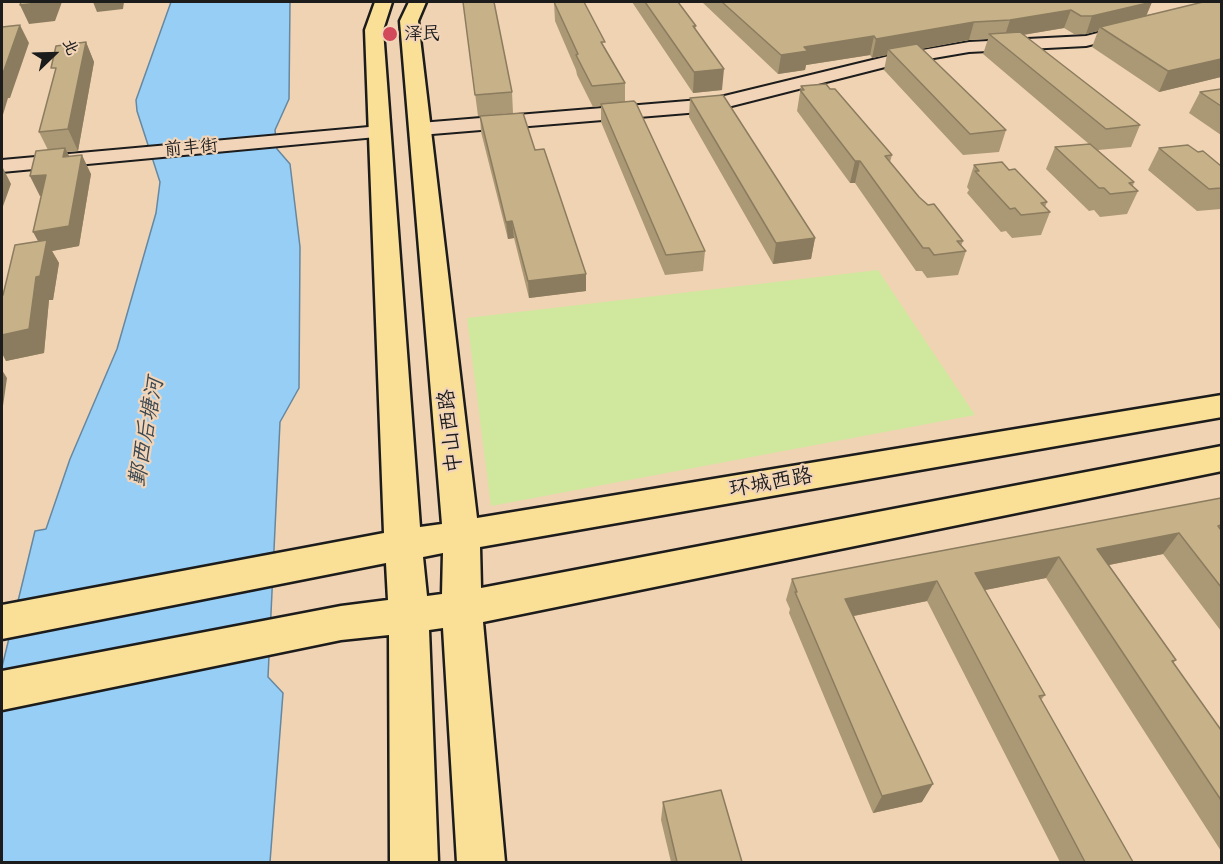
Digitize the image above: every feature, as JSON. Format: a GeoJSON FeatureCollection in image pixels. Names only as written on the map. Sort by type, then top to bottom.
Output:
{"type":"FeatureCollection","features":[{"type":"Feature","properties":{"kind":"main road"},"geometry":{"type":"LineString","coordinates":[[383,2],[374,30],[403,546],[409,615],[414,862]]}},
{"type":"Feature","properties":{"kind":"main road","name":"中山西路"},"geometry":{"type":"LineString","coordinates":[[417,2],[409,21],[461,536],[462,609],[481,862]]}},
{"type":"Feature","properties":{"kind":"main road","name":"环城西路"},"geometry":{"type":"LineString","coordinates":[[2,622],[321,559],[1221,406]]}},
{"type":"Feature","properties":{"kind":"main road"},"geometry":{"type":"LineString","coordinates":[[2,691],[342,623],[462,609],[1221,458]]}},
{"type":"Feature","properties":{"kind":"street"},"geometry":{"type":"LineString","coordinates":[[420,129],[712,105],[892,60],[969,47],[1086,41],[1153,24]]}},
{"type":"Feature","properties":{"kind":"street","name":"前丰街"},"geometry":{"type":"LineString","coordinates":[[2,165],[380,132]]}},
{"type":"Feature","properties":{"kind":"green space"},"geometry":{"type":"Polygon","coordinates":[[[878,270],[975,415],[491,506],[467,318],[878,270]]]}},
{"type":"Feature","properties":{"kind":"water","name":"鄞西后塘河"},"geometry":{"type":"Polygon","coordinates":[[[171,2],[290,2],[289,99],[275,130],[277,149],[290,164],[300,247],[299,388],[280,422],[268,677],[283,693],[270,862],[2,862],[2,667],[35,531],[46,529],[70,459],[117,349],[156,213],[160,182],[137,111],[136,100],[171,2]]]}},
{"type":"Feature","properties":{"kind":"building"},"geometry":{"type":"Polygon","coordinates":[[[21,2],[47,2],[20,5],[21,2]]]}},
{"type":"Feature","properties":{"kind":"building"},"geometry":{"type":"Polygon","coordinates":[[[463,2],[494,2],[512,92],[475,95],[463,2]]]}},
{"type":"Feature","properties":{"kind":"building"},"geometry":{"type":"Polygon","coordinates":[[[554,2],[584,2],[605,42],[601,42],[625,83],[592,86],[576,55],[578,54],[554,2]]]}},
{"type":"Feature","properties":{"kind":"building"},"geometry":{"type":"Polygon","coordinates":[[[645,2],[678,2],[724,69],[694,72],[645,2]]]}},
{"type":"Feature","properties":{"kind":"building"},"geometry":{"type":"Polygon","coordinates":[[[722,2],[1152,2],[1092,16],[1081,16],[1071,10],[1010,20],[974,22],[876,39],[874,36],[804,47],[808,51],[781,55],[722,2]]]}},
{"type":"Feature","properties":{"kind":"building"},"geometry":{"type":"Polygon","coordinates":[[[1203,2],[1221,2],[1221,59],[1168,71],[1100,27],[1203,2]]]}},
{"type":"Feature","properties":{"kind":"building"},"geometry":{"type":"Polygon","coordinates":[[[20,25],[2,76],[2,27],[20,25]]]}},
{"type":"Feature","properties":{"kind":"building"},"geometry":{"type":"Polygon","coordinates":[[[1020,32],[1140,125],[1106,129],[989,34],[1020,32]]]}},
{"type":"Feature","properties":{"kind":"building"},"geometry":{"type":"Polygon","coordinates":[[[86,42],[68,129],[39,132],[56,68],[51,68],[56,46],[86,42]]]}},
{"type":"Feature","properties":{"kind":"building"},"geometry":{"type":"Polygon","coordinates":[[[917,44],[1006,130],[970,134],[888,49],[917,44]]]}},
{"type":"Feature","properties":{"kind":"building"},"geometry":{"type":"Polygon","coordinates":[[[826,84],[830,89],[835,89],[892,155],[885,156],[919,197],[928,205],[934,204],[963,241],[957,241],[966,251],[934,255],[929,248],[923,248],[860,161],[855,161],[800,90],[804,90],[801,86],[826,84]]]}},
{"type":"Feature","properties":{"kind":"building"},"geometry":{"type":"Polygon","coordinates":[[[1221,89],[1221,106],[1200,92],[1221,89]]]}},
{"type":"Feature","properties":{"kind":"building"},"geometry":{"type":"Polygon","coordinates":[[[723,95],[815,238],[776,243],[690,98],[723,95]]]}},
{"type":"Feature","properties":{"kind":"building"},"geometry":{"type":"Polygon","coordinates":[[[634,101],[705,251],[666,255],[601,104],[634,101]]]}},
{"type":"Feature","properties":{"kind":"building"},"geometry":{"type":"Polygon","coordinates":[[[523,113],[535,150],[544,149],[586,274],[528,281],[512,221],[506,222],[480,116],[523,113]]]}},
{"type":"Feature","properties":{"kind":"building"},"geometry":{"type":"Polygon","coordinates":[[[1090,144],[1134,182],[1129,183],[1138,191],[1110,194],[1104,188],[1099,188],[1055,147],[1090,144]]]}},
{"type":"Feature","properties":{"kind":"building"},"geometry":{"type":"Polygon","coordinates":[[[1188,145],[1198,152],[1203,151],[1221,166],[1221,188],[1209,189],[1159,148],[1188,145]]]}},
{"type":"Feature","properties":{"kind":"building"},"geometry":{"type":"Polygon","coordinates":[[[65,148],[63,157],[82,155],[69,226],[33,232],[46,175],[30,176],[36,151],[65,148]]]}},
{"type":"Feature","properties":{"kind":"building"},"geometry":{"type":"Polygon","coordinates":[[[1002,162],[1009,170],[1015,169],[1047,202],[1041,203],[1050,212],[1021,215],[1015,208],[1010,209],[975,171],[979,171],[974,165],[1002,162]]]}},
{"type":"Feature","properties":{"kind":"building"},"geometry":{"type":"Polygon","coordinates":[[[47,240],[40,276],[36,277],[29,329],[2,335],[2,295],[15,245],[47,240]]]}},
{"type":"Feature","properties":{"kind":"building"},"geometry":{"type":"Polygon","coordinates":[[[1221,498],[1221,525],[1218,526],[1221,530],[1221,587],[1179,533],[1097,549],[1176,660],[1172,661],[1221,730],[1221,800],[1059,557],[975,573],[1045,695],[1039,696],[1133,862],[1085,862],[937,581],[845,599],[933,784],[882,796],[795,592],[797,592],[792,579],[1221,498]]]}},
{"type":"Feature","properties":{"kind":"building"},"geometry":{"type":"Polygon","coordinates":[[[721,790],[742,862],[677,862],[663,802],[721,790]]]}},
{"type":"Feature","properties":{"kind":"place","name":"泽民"},"geometry":{"type":"Point","coordinates":[390,34]}}]}
